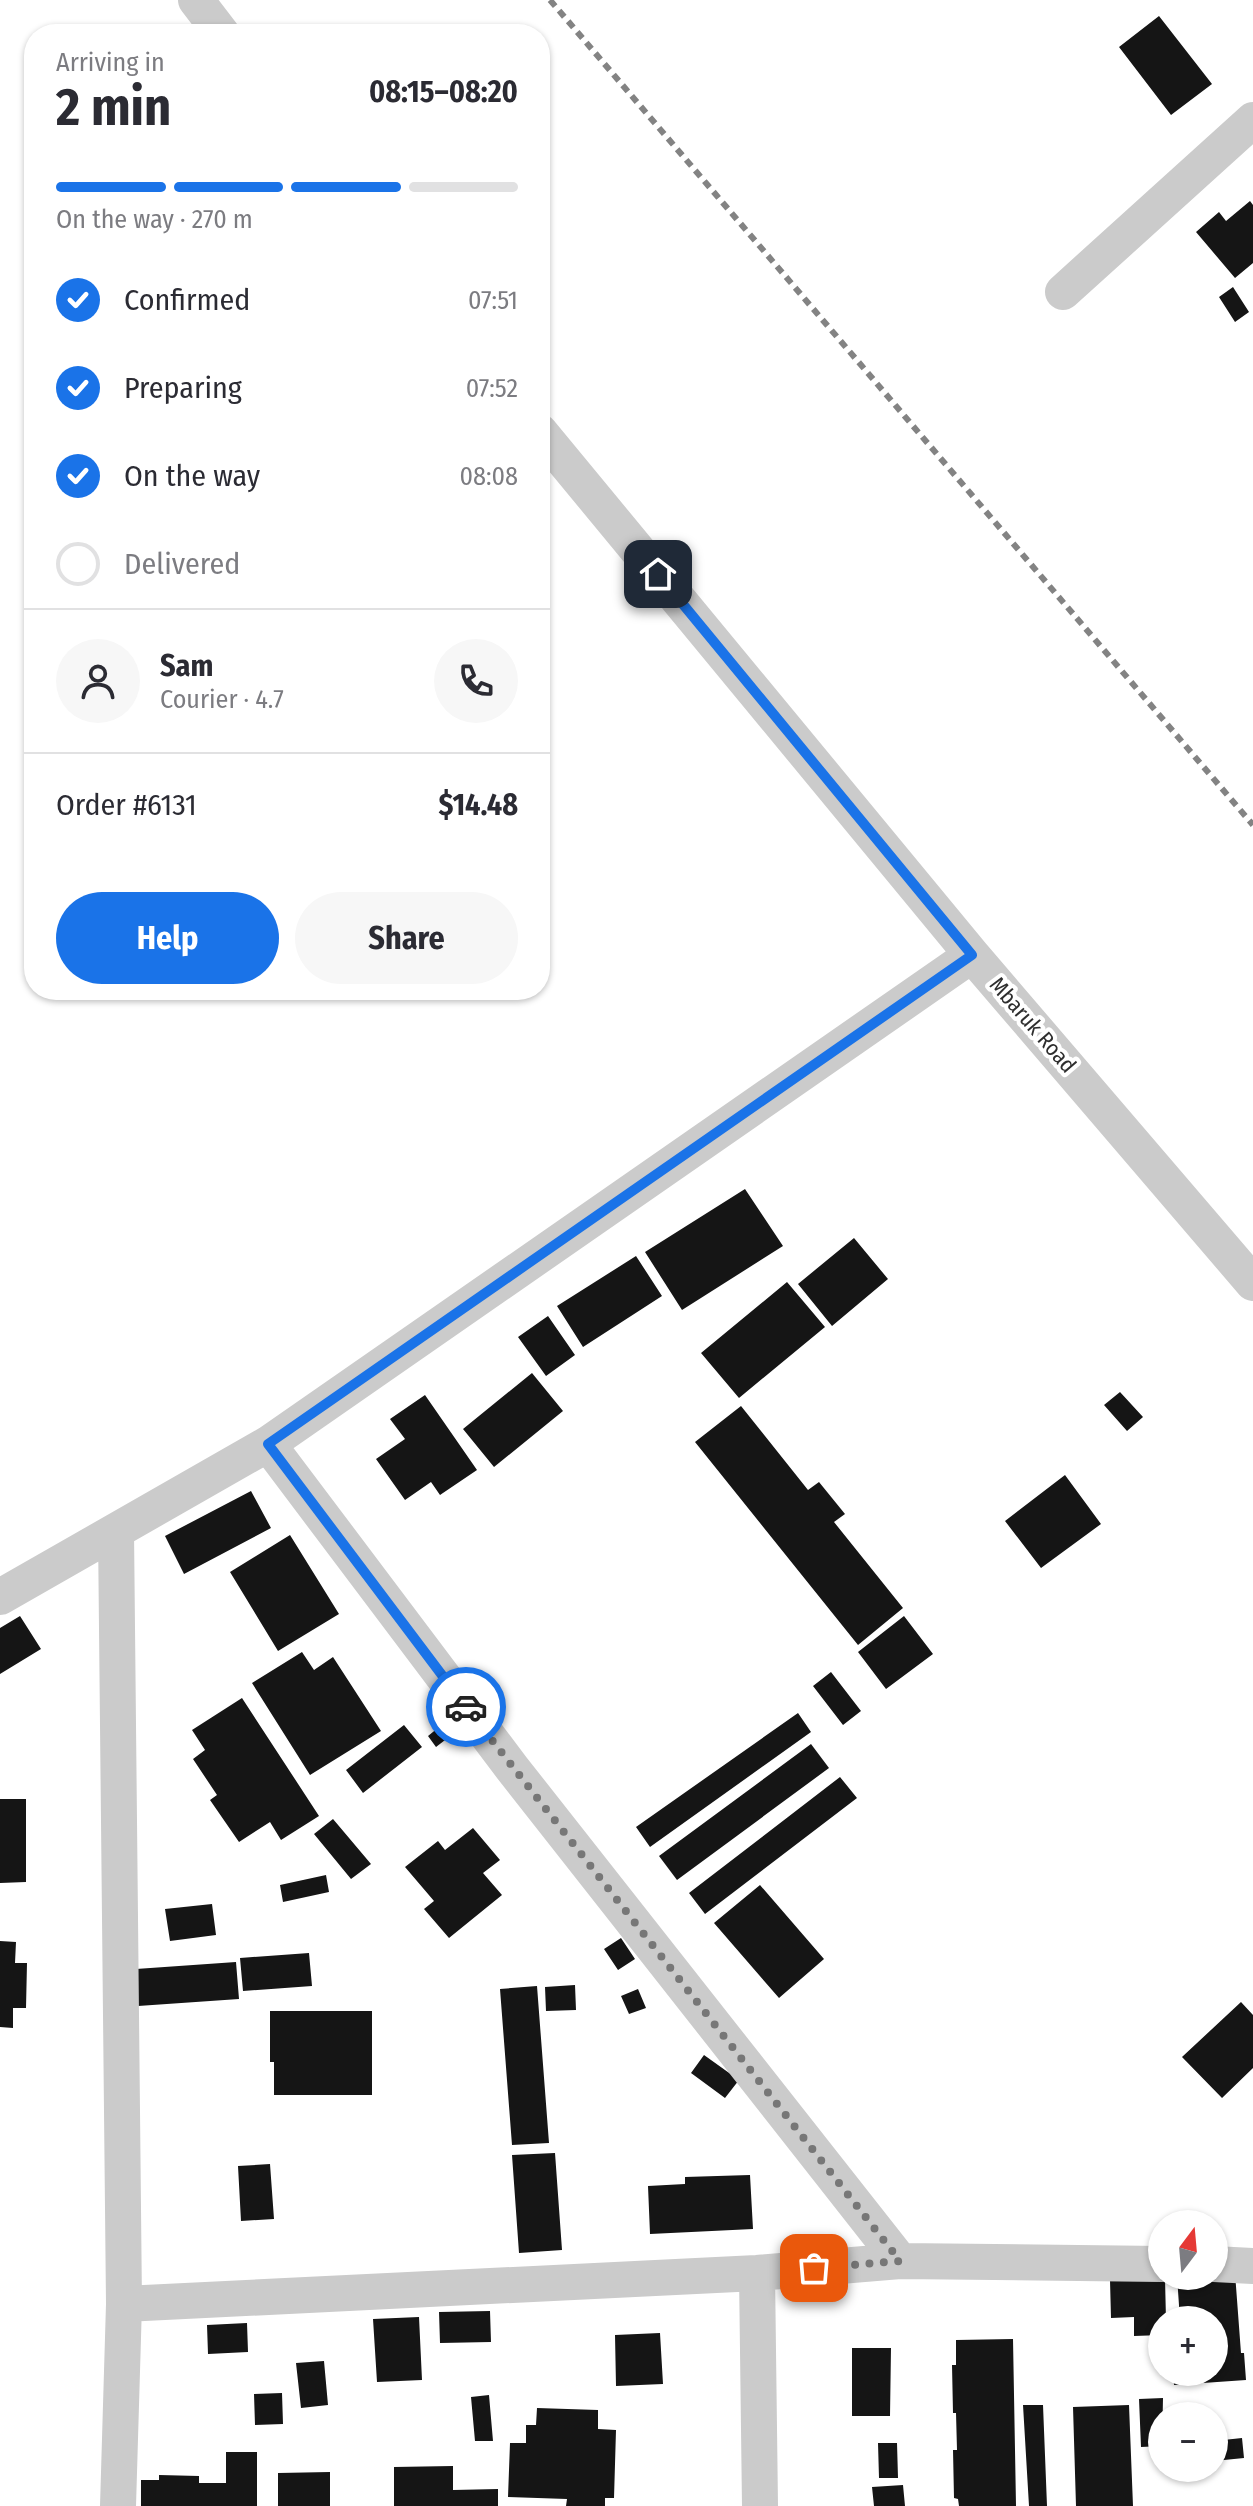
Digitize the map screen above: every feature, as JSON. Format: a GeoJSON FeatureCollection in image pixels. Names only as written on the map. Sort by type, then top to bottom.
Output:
{"type":"FeatureCollection","features":[{"type":"Feature","properties":{"kind":"street"},"geometry":{"type":"LineString","coordinates":[[196,0],[214,24]]}},
{"type":"Feature","properties":{"kind":"street"},"geometry":{"type":"LineString","coordinates":[[1063,292],[1253,120]]}},
{"type":"Feature","properties":{"kind":"street","name":"Mbaruk Road"},"geometry":{"type":"LineString","coordinates":[[550,444],[972,955],[1253,1283]]}},
{"type":"Feature","properties":{"kind":"street"},"geometry":{"type":"LineString","coordinates":[[0,1597],[268,1444],[972,955]]}},
{"type":"Feature","properties":{"kind":"street"},"geometry":{"type":"LineString","coordinates":[[268,1444],[512,1768],[900,2261]]}},
{"type":"Feature","properties":{"kind":"street"},"geometry":{"type":"LineString","coordinates":[[116,1531],[124,2304],[118,2506]]}},
{"type":"Feature","properties":{"kind":"street"},"geometry":{"type":"LineString","coordinates":[[124,2304],[757,2273],[900,2261],[1148,2264]]}},
{"type":"Feature","properties":{"kind":"street"},"geometry":{"type":"LineString","coordinates":[[1228,2265],[1253,2266]]}},
{"type":"Feature","properties":{"kind":"street"},"geometry":{"type":"LineString","coordinates":[[757,2273],[760,2506]]}},
{"type":"Feature","properties":{"kind":"building"},"geometry":{"type":"Polygon","coordinates":[[[1159,16],[1212,84],[1171,115],[1119,47],[1159,16]]]}},
{"type":"Feature","properties":{"kind":"building"},"geometry":{"type":"Polygon","coordinates":[[[1250,201],[1253,205],[1253,263],[1235,278],[1196,232],[1219,212],[1226,221],[1250,201]]]}},
{"type":"Feature","properties":{"kind":"building"},"geometry":{"type":"Polygon","coordinates":[[[1233,287],[1249,312],[1235,322],[1219,297],[1233,287]]]}},
{"type":"Feature","properties":{"kind":"building"},"geometry":{"type":"Polygon","coordinates":[[[745,1189],[783,1246],[682,1310],[645,1252],[745,1189]]]}},
{"type":"Feature","properties":{"kind":"building"},"geometry":{"type":"Polygon","coordinates":[[[854,1238],[888,1279],[832,1326],[798,1284],[854,1238]]]}},
{"type":"Feature","properties":{"kind":"building"},"geometry":{"type":"Polygon","coordinates":[[[636,1256],[662,1296],[583,1347],[557,1306],[636,1256]]]}},
{"type":"Feature","properties":{"kind":"building"},"geometry":{"type":"Polygon","coordinates":[[[787,1282],[825,1327],[739,1398],[701,1353],[787,1282]]]}},
{"type":"Feature","properties":{"kind":"building"},"geometry":{"type":"Polygon","coordinates":[[[548,1316],[575,1355],[546,1376],[518,1337],[548,1316]]]}},
{"type":"Feature","properties":{"kind":"building"},"geometry":{"type":"Polygon","coordinates":[[[532,1373],[563,1411],[494,1467],[463,1429],[532,1373]]]}},
{"type":"Feature","properties":{"kind":"building"},"geometry":{"type":"Polygon","coordinates":[[[1120,1392],[1143,1417],[1127,1431],[1104,1405],[1120,1392]]]}},
{"type":"Feature","properties":{"kind":"building"},"geometry":{"type":"Polygon","coordinates":[[[425,1395],[477,1470],[440,1495],[431,1482],[405,1500],[376,1459],[405,1439],[390,1419],[425,1395]]]}},
{"type":"Feature","properties":{"kind":"building"},"geometry":{"type":"Polygon","coordinates":[[[741,1406],[808,1490],[819,1482],[845,1514],[834,1522],[903,1608],[858,1645],[695,1442],[741,1406]]]}},
{"type":"Feature","properties":{"kind":"building"},"geometry":{"type":"Polygon","coordinates":[[[1065,1475],[1101,1524],[1041,1568],[1005,1521],[1065,1475]]]}},
{"type":"Feature","properties":{"kind":"building"},"geometry":{"type":"Polygon","coordinates":[[[251,1491],[271,1528],[184,1574],[165,1536],[251,1491]]]}},
{"type":"Feature","properties":{"kind":"building"},"geometry":{"type":"Polygon","coordinates":[[[290,1535],[339,1614],[278,1651],[230,1572],[290,1535]]]}},
{"type":"Feature","properties":{"kind":"building"},"geometry":{"type":"Polygon","coordinates":[[[20,1616],[41,1649],[0,1674],[0,1628],[20,1616]]]}},
{"type":"Feature","properties":{"kind":"building"},"geometry":{"type":"Polygon","coordinates":[[[904,1616],[933,1654],[886,1689],[858,1652],[904,1616]]]}},
{"type":"Feature","properties":{"kind":"building"},"geometry":{"type":"Polygon","coordinates":[[[302,1652],[314,1670],[333,1657],[381,1731],[310,1775],[252,1683],[302,1652]]]}},
{"type":"Feature","properties":{"kind":"building"},"geometry":{"type":"Polygon","coordinates":[[[831,1672],[861,1711],[843,1725],[813,1686],[831,1672]]]}},
{"type":"Feature","properties":{"kind":"building"},"geometry":{"type":"Polygon","coordinates":[[[242,1698],[319,1816],[281,1840],[270,1822],[239,1842],[210,1800],[217,1795],[193,1759],[205,1750],[192,1730],[242,1698]]]}},
{"type":"Feature","properties":{"kind":"building"},"geometry":{"type":"Polygon","coordinates":[[[798,1713],[811,1732],[650,1847],[636,1827],[798,1713]]]}},
{"type":"Feature","properties":{"kind":"building"},"geometry":{"type":"Polygon","coordinates":[[[449,1719],[458,1730],[436,1747],[428,1736],[449,1719]]]}},
{"type":"Feature","properties":{"kind":"building"},"geometry":{"type":"Polygon","coordinates":[[[404,1725],[422,1747],[363,1793],[346,1770],[404,1725]]]}},
{"type":"Feature","properties":{"kind":"building"},"geometry":{"type":"Polygon","coordinates":[[[811,1744],[829,1768],[677,1880],[659,1856],[811,1744]]]}},
{"type":"Feature","properties":{"kind":"building"},"geometry":{"type":"Polygon","coordinates":[[[840,1777],[857,1798],[705,1914],[689,1893],[840,1777]]]}},
{"type":"Feature","properties":{"kind":"building"},"geometry":{"type":"Polygon","coordinates":[[[0,1799],[26,1799],[26,1882],[0,1883],[0,1799]]]}},
{"type":"Feature","properties":{"kind":"building"},"geometry":{"type":"Polygon","coordinates":[[[333,1819],[371,1864],[351,1879],[314,1834],[333,1819]]]}},
{"type":"Feature","properties":{"kind":"building"},"geometry":{"type":"Polygon","coordinates":[[[473,1828],[500,1860],[483,1873],[502,1895],[449,1938],[424,1909],[434,1901],[405,1867],[438,1841],[445,1850],[473,1828]]]}},
{"type":"Feature","properties":{"kind":"building"},"geometry":{"type":"Polygon","coordinates":[[[326,1875],[329,1892],[283,1902],[280,1885],[326,1875]]]}},
{"type":"Feature","properties":{"kind":"building"},"geometry":{"type":"Polygon","coordinates":[[[760,1885],[824,1959],[779,1998],[714,1923],[760,1885]]]}},
{"type":"Feature","properties":{"kind":"building"},"geometry":{"type":"Polygon","coordinates":[[[212,1904],[216,1935],[170,1941],[165,1909],[212,1904]]]}},
{"type":"Feature","properties":{"kind":"building"},"geometry":{"type":"Polygon","coordinates":[[[621,1938],[635,1959],[618,1970],[604,1949],[621,1938]]]}},
{"type":"Feature","properties":{"kind":"building"},"geometry":{"type":"Polygon","coordinates":[[[0,1941],[16,1942],[15,1963],[27,1963],[26,2008],[13,2008],[13,2028],[0,2027],[0,1941]]]}},
{"type":"Feature","properties":{"kind":"building"},"geometry":{"type":"Polygon","coordinates":[[[309,1953],[312,1986],[243,1991],[240,1958],[309,1953]]]}},
{"type":"Feature","properties":{"kind":"building"},"geometry":{"type":"Polygon","coordinates":[[[236,1962],[239,1999],[138,2006],[136,1969],[236,1962]]]}},
{"type":"Feature","properties":{"kind":"building"},"geometry":{"type":"Polygon","coordinates":[[[575,1985],[576,2010],[546,2011],[545,1987],[575,1985]]]}},
{"type":"Feature","properties":{"kind":"building"},"geometry":{"type":"Polygon","coordinates":[[[537,1986],[549,2143],[512,2145],[500,1989],[537,1986]]]}},
{"type":"Feature","properties":{"kind":"building"},"geometry":{"type":"Polygon","coordinates":[[[638,1989],[646,2008],[629,2014],[621,1996],[638,1989]]]}},
{"type":"Feature","properties":{"kind":"building"},"geometry":{"type":"Polygon","coordinates":[[[1241,2002],[1253,2015],[1253,2068],[1222,2098],[1182,2057],[1241,2002]]]}},
{"type":"Feature","properties":{"kind":"building"},"geometry":{"type":"Polygon","coordinates":[[[270,2011],[372,2011],[372,2095],[274,2095],[274,2062],[270,2062],[270,2011]]]}},
{"type":"Feature","properties":{"kind":"building"},"geometry":{"type":"Polygon","coordinates":[[[704,2055],[739,2080],[725,2098],[691,2073],[704,2055]]]}},
{"type":"Feature","properties":{"kind":"building"},"geometry":{"type":"Polygon","coordinates":[[[555,2153],[562,2250],[519,2253],[512,2155],[555,2153]]]}},
{"type":"Feature","properties":{"kind":"building"},"geometry":{"type":"Polygon","coordinates":[[[270,2164],[274,2219],[241,2221],[238,2166],[270,2164]]]}},
{"type":"Feature","properties":{"kind":"building"},"geometry":{"type":"Polygon","coordinates":[[[750,2175],[753,2229],[650,2234],[648,2186],[685,2184],[685,2177],[750,2175]]]}},
{"type":"Feature","properties":{"kind":"building"},"geometry":{"type":"Polygon","coordinates":[[[1235,2273],[1246,2380],[1228,2381],[1228,2306],[1179,2306],[1178,2290],[1228,2290],[1228,2274],[1235,2273]]]}},
{"type":"Feature","properties":{"kind":"building"},"geometry":{"type":"Polygon","coordinates":[[[1148,2279],[1148,2290],[1165,2290],[1166,2306],[1148,2306],[1148,2336],[1134,2336],[1134,2317],[1111,2318],[1110,2280],[1148,2279]]]}},
{"type":"Feature","properties":{"kind":"building"},"geometry":{"type":"Polygon","coordinates":[[[490,2311],[491,2342],[440,2343],[439,2312],[490,2311]]]}},
{"type":"Feature","properties":{"kind":"building"},"geometry":{"type":"Polygon","coordinates":[[[419,2317],[422,2380],[377,2382],[373,2319],[419,2317]]]}},
{"type":"Feature","properties":{"kind":"building"},"geometry":{"type":"Polygon","coordinates":[[[247,2323],[248,2352],[208,2354],[207,2325],[247,2323]]]}},
{"type":"Feature","properties":{"kind":"building"},"geometry":{"type":"Polygon","coordinates":[[[660,2333],[663,2384],[616,2386],[615,2335],[660,2333]]]}},
{"type":"Feature","properties":{"kind":"building"},"geometry":{"type":"Polygon","coordinates":[[[1013,2339],[1016,2506],[959,2506],[958,2499],[954,2498],[953,2450],[957,2450],[952,2365],[956,2365],[956,2340],[1013,2339]]]}},
{"type":"Feature","properties":{"kind":"building"},"geometry":{"type":"Polygon","coordinates":[[[852,2348],[891,2348],[890,2416],[852,2416],[852,2348]]]}},
{"type":"Feature","properties":{"kind":"building"},"geometry":{"type":"Polygon","coordinates":[[[324,2361],[328,2405],[301,2408],[296,2363],[324,2361]]]}},
{"type":"Feature","properties":{"kind":"building"},"geometry":{"type":"Polygon","coordinates":[[[282,2393],[283,2424],[255,2425],[254,2394],[282,2393]]]}},
{"type":"Feature","properties":{"kind":"building"},"geometry":{"type":"Polygon","coordinates":[[[489,2395],[493,2441],[475,2441],[471,2397],[489,2395]]]}},
{"type":"Feature","properties":{"kind":"building"},"geometry":{"type":"Polygon","coordinates":[[[1163,2398],[1163,2402],[1148,2402],[1148,2447],[1141,2447],[1139,2399],[1163,2398]]]}},
{"type":"Feature","properties":{"kind":"building"},"geometry":{"type":"Polygon","coordinates":[[[1023,2405],[1043,2405],[1047,2506],[1029,2506],[1023,2405]]]}},
{"type":"Feature","properties":{"kind":"building"},"geometry":{"type":"Polygon","coordinates":[[[1129,2405],[1133,2506],[1076,2506],[1073,2407],[1129,2405]]]}},
{"type":"Feature","properties":{"kind":"building"},"geometry":{"type":"Polygon","coordinates":[[[537,2408],[598,2410],[598,2429],[616,2430],[614,2498],[605,2498],[605,2506],[566,2506],[567,2499],[508,2497],[510,2443],[526,2443],[526,2425],[536,2425],[537,2408]]]}},
{"type":"Feature","properties":{"kind":"building"},"geometry":{"type":"Polygon","coordinates":[[[1242,2438],[1244,2458],[1228,2460],[1228,2440],[1242,2438]]]}},
{"type":"Feature","properties":{"kind":"building"},"geometry":{"type":"Polygon","coordinates":[[[878,2443],[897,2443],[898,2478],[879,2478],[878,2443]]]}},
{"type":"Feature","properties":{"kind":"building"},"geometry":{"type":"Polygon","coordinates":[[[226,2452],[257,2452],[257,2506],[141,2506],[141,2480],[159,2480],[159,2475],[199,2476],[199,2483],[226,2483],[226,2452]]]}},
{"type":"Feature","properties":{"kind":"building"},"geometry":{"type":"Polygon","coordinates":[[[453,2466],[453,2490],[498,2489],[498,2506],[394,2506],[394,2467],[453,2466]]]}},
{"type":"Feature","properties":{"kind":"building"},"geometry":{"type":"Polygon","coordinates":[[[330,2472],[330,2506],[278,2506],[278,2473],[330,2472]]]}},
{"type":"Feature","properties":{"kind":"building"},"geometry":{"type":"Polygon","coordinates":[[[903,2485],[905,2506],[874,2506],[872,2487],[903,2485]]]}},
{"type":"Feature","properties":{"kind":"railway"},"geometry":{"type":"LineString","coordinates":[[550,0],[1253,825]]}},
{"type":"Feature","properties":{"kind":"way so far"},"geometry":{"type":"LineString","coordinates":[[466,1707],[900,2261],[814,2268]]}},
{"type":"Feature","properties":{"kind":"route"},"geometry":{"type":"LineString","coordinates":[[466,1707],[268,1444],[972,955],[658,574]]}}]}
